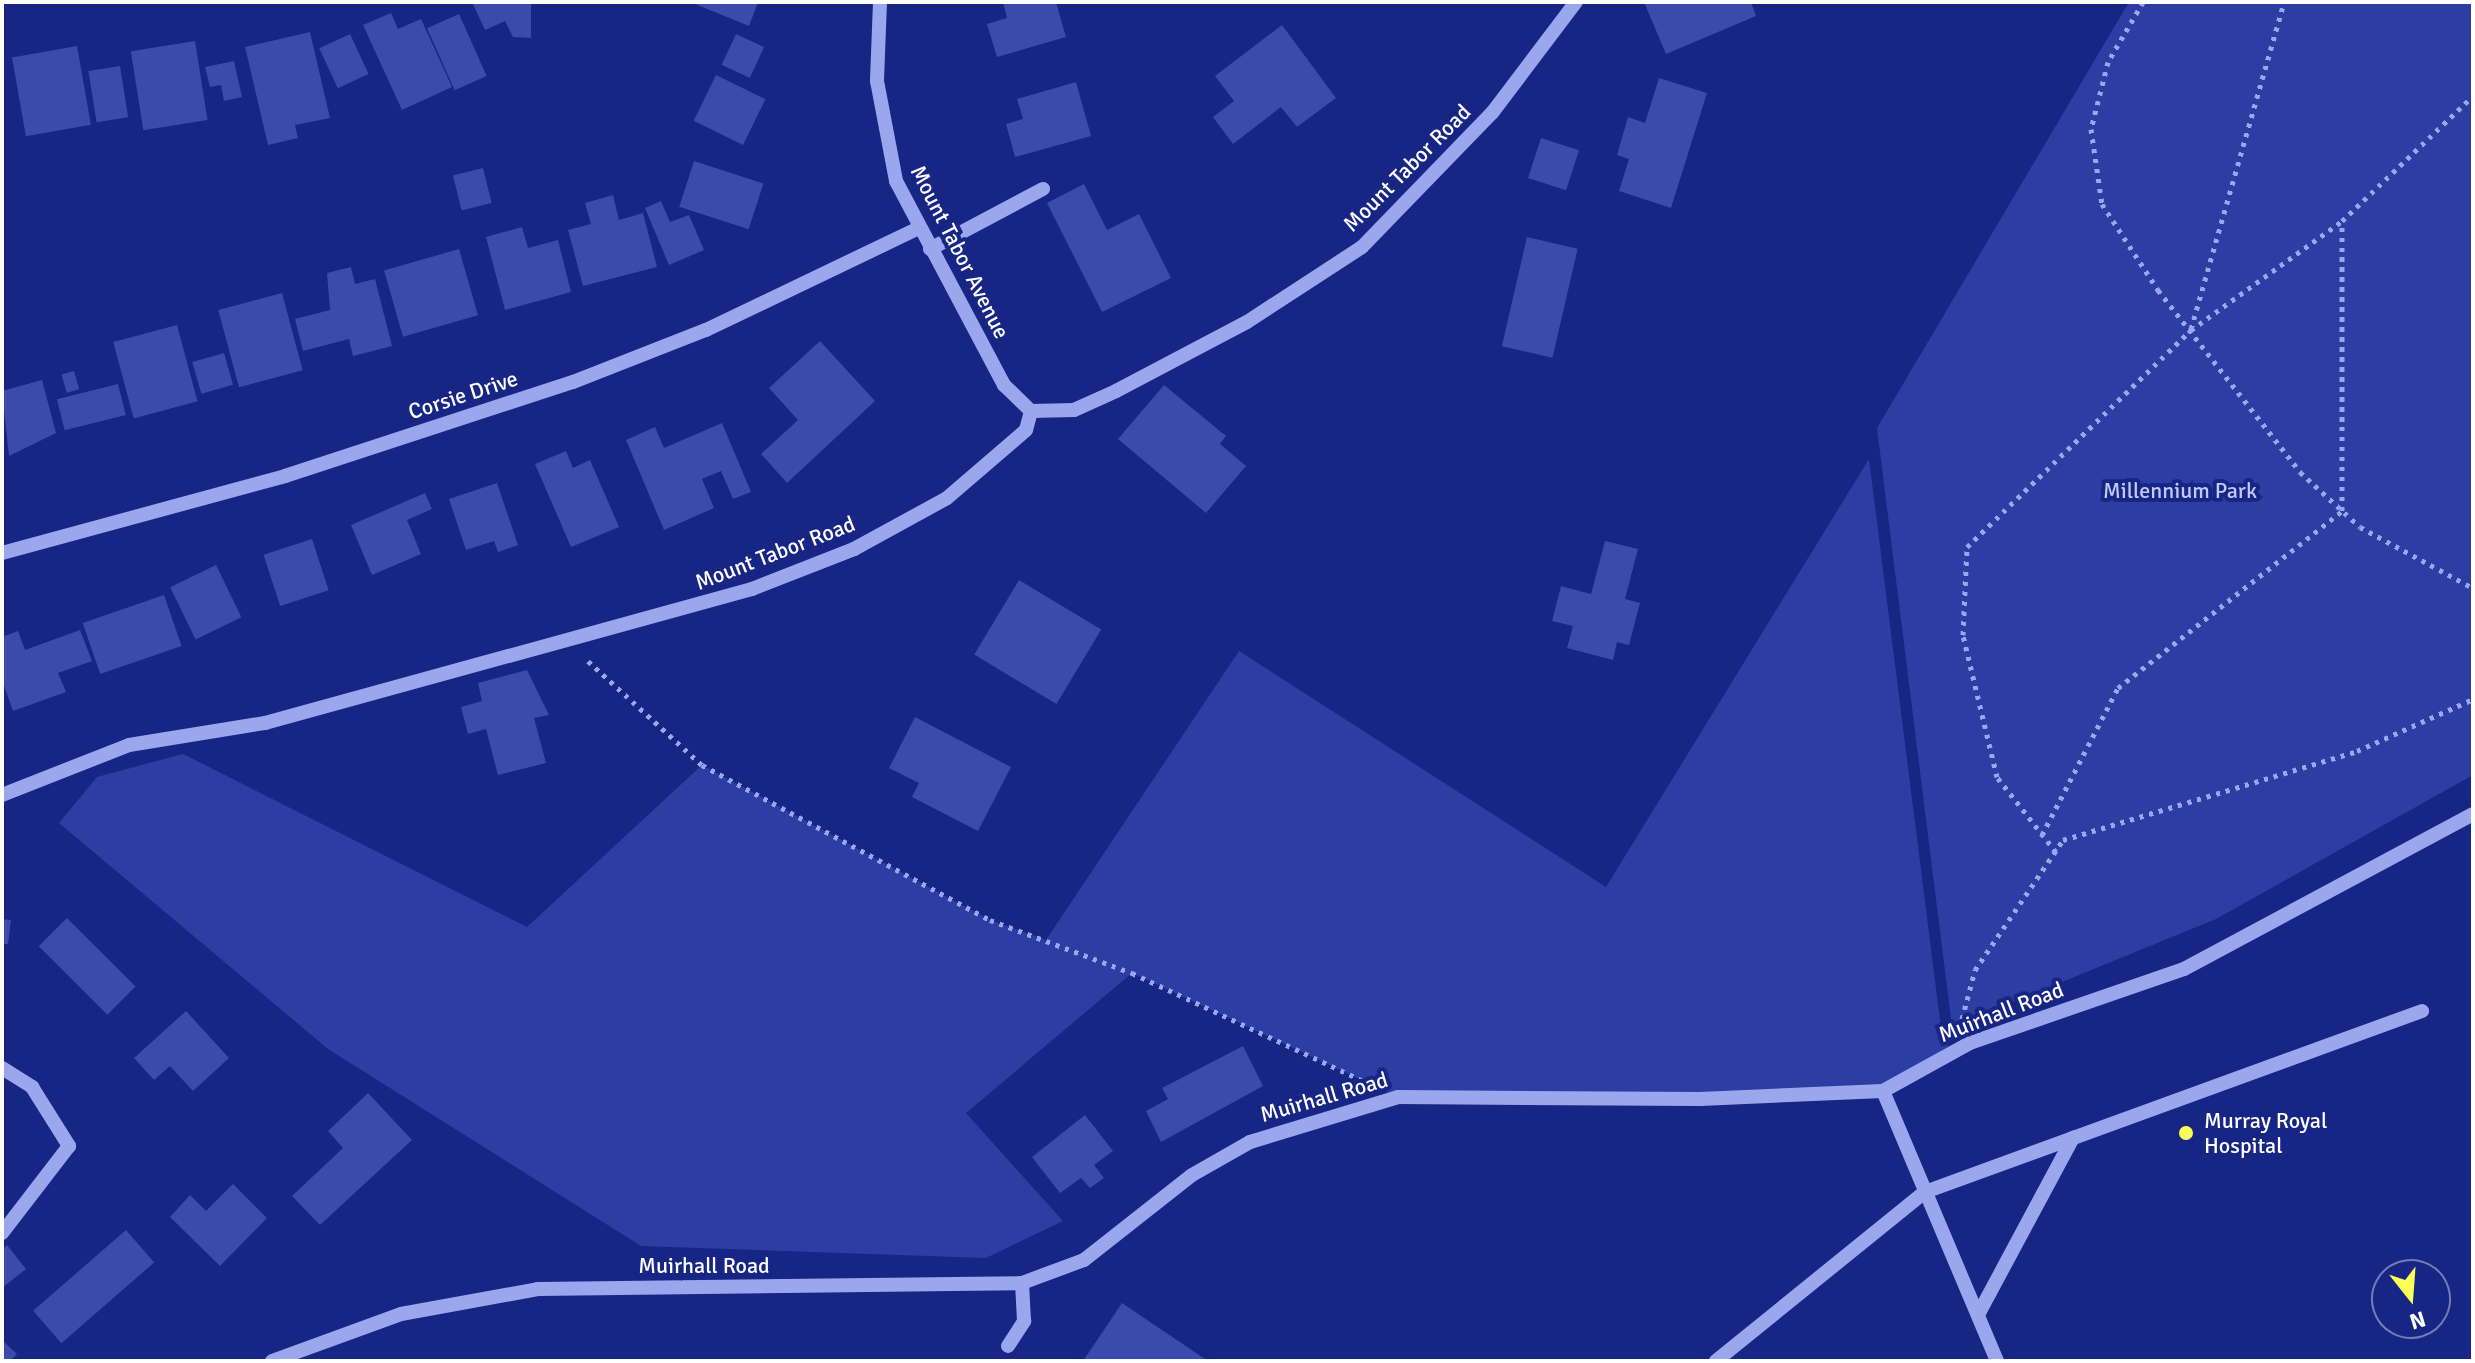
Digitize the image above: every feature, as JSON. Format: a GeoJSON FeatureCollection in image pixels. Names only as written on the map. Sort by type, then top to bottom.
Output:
{"type":"FeatureCollection","features":[{"type":"Feature","properties":{"kind":"street","name":"Mount Tabor Avenue"},"geometry":{"type":"LineString","coordinates":[[880,2],[883,130],[919,228],[1004,385],[1031,411]]}},
{"type":"Feature","properties":{"kind":"street","name":"Mount Tabor Road"},"geometry":{"type":"LineString","coordinates":[[2,795],[129,745],[265,723],[433,671],[569,643],[752,589],[854,549],[947,498],[995,461],[1026,430],[1031,411],[1074,410],[1129,385],[1247,322],[1362,247],[1492,113],[1576,2]]}},
{"type":"Feature","properties":{"kind":"street"},"geometry":{"type":"LineString","coordinates":[[930,249],[1043,189]]}},
{"type":"Feature","properties":{"kind":"street","name":"Corsie Drive"},"geometry":{"type":"LineString","coordinates":[[2,553],[285,476],[573,382],[706,330],[919,228]]}},
{"type":"Feature","properties":{"kind":"street","name":"Muirhall Road"},"geometry":{"type":"LineString","coordinates":[[272,1361],[401,1314],[538,1289],[1022,1283],[1084,1260],[1192,1175],[1250,1142],[1398,1097],[1700,1099],[1883,1091],[1970,1043],[2184,969],[2473,814]]}},
{"type":"Feature","properties":{"kind":"street"},"geometry":{"type":"LineString","coordinates":[[1716,1361],[1925,1192],[2422,1011]]}},
{"type":"Feature","properties":{"kind":"street"},"geometry":{"type":"LineString","coordinates":[[2,1068],[32,1087],[69,1146],[2,1233]]}},
{"type":"Feature","properties":{"kind":"street"},"geometry":{"type":"LineString","coordinates":[[1883,1091],[1997,1361]]}},
{"type":"Feature","properties":{"kind":"street"},"geometry":{"type":"LineString","coordinates":[[1979,1313],[2073,1138]]}},
{"type":"Feature","properties":{"kind":"street"},"geometry":{"type":"LineString","coordinates":[[1008,1346],[1024,1321],[1022,1283]]}},
{"type":"Feature","properties":{"kind":"path"},"geometry":{"type":"LineString","coordinates":[[2143,2],[2108,62],[2091,129],[2102,204],[2191,330],[2300,472],[2342,511],[2473,588]]}},
{"type":"Feature","properties":{"kind":"path"},"geometry":{"type":"LineString","coordinates":[[2191,330],[2284,2]]}},
{"type":"Feature","properties":{"kind":"path"},"geometry":{"type":"LineString","coordinates":[[2056,852],[1997,777],[1963,635],[1967,547],[2191,330],[2342,221],[2473,96]]}},
{"type":"Feature","properties":{"kind":"path"},"geometry":{"type":"LineString","coordinates":[[2342,221],[2342,511]]}},
{"type":"Feature","properties":{"kind":"path"},"geometry":{"type":"LineString","coordinates":[[2042,835],[2118,688],[2342,511]]}},
{"type":"Feature","properties":{"kind":"path"},"geometry":{"type":"LineString","coordinates":[[569,643],[702,765],[990,920],[1132,973],[1398,1097]]}},
{"type":"Feature","properties":{"kind":"path"},"geometry":{"type":"LineString","coordinates":[[1970,1043],[1961,1023],[1975,970],[2063,840],[2357,751],[2473,699]]}},
{"type":"Feature","properties":{"kind":"green space","name":"Millennium Park"},"geometry":{"type":"Polygon","coordinates":[[[2129,2],[2473,2],[2473,775],[2216,919],[1952,1027],[1877,428],[2129,2]]]}},
{"type":"Feature","properties":{"kind":"green space"},"geometry":{"type":"Polygon","coordinates":[[[1869,459],[1940,1020],[1951,1053],[1883,1091],[1398,1097],[1132,973],[966,1113],[1063,1221],[986,1258],[641,1246],[328,1049],[59,823],[97,777],[183,754],[527,927],[702,765],[990,920],[1046,940],[1239,651],[1606,887],[1869,459]]]}},
{"type":"Feature","properties":{"kind":"building"},"geometry":{"type":"Polygon","coordinates":[[[472,2],[531,2],[531,38],[513,37],[505,21],[485,30],[472,2]]]}},
{"type":"Feature","properties":{"kind":"building"},"geometry":{"type":"Polygon","coordinates":[[[690,2],[758,2],[749,26],[690,2]]]}},
{"type":"Feature","properties":{"kind":"building"},"geometry":{"type":"Polygon","coordinates":[[[1003,2],[1056,2],[1066,37],[997,57],[987,24],[1007,18],[1003,2]]]}},
{"type":"Feature","properties":{"kind":"building"},"geometry":{"type":"Polygon","coordinates":[[[1644,2],[1751,2],[1756,16],[1666,54],[1644,2]]]}},
{"type":"Feature","properties":{"kind":"building"},"geometry":{"type":"Polygon","coordinates":[[[391,13],[398,29],[421,19],[452,87],[402,110],[363,25],[391,13]]]}},
{"type":"Feature","properties":{"kind":"building"},"geometry":{"type":"Polygon","coordinates":[[[459,14],[487,76],[455,90],[427,28],[459,14]]]}},
{"type":"Feature","properties":{"kind":"building"},"geometry":{"type":"Polygon","coordinates":[[[1282,25],[1336,98],[1297,127],[1281,107],[1233,144],[1213,117],[1234,101],[1215,76],[1282,25]]]}},
{"type":"Feature","properties":{"kind":"building"},"geometry":{"type":"Polygon","coordinates":[[[310,32],[330,118],[295,125],[298,138],[268,145],[245,47],[310,32]]]}},
{"type":"Feature","properties":{"kind":"building"},"geometry":{"type":"Polygon","coordinates":[[[350,34],[369,74],[338,88],[319,48],[350,34]]]}},
{"type":"Feature","properties":{"kind":"building"},"geometry":{"type":"Polygon","coordinates":[[[736,34],[764,47],[750,78],[722,65],[736,34]]]}},
{"type":"Feature","properties":{"kind":"building"},"geometry":{"type":"Polygon","coordinates":[[[195,41],[208,120],[143,130],[131,51],[195,41]]]}},
{"type":"Feature","properties":{"kind":"building"},"geometry":{"type":"Polygon","coordinates":[[[77,46],[91,125],[26,136],[12,57],[77,46]]]}},
{"type":"Feature","properties":{"kind":"building"},"geometry":{"type":"Polygon","coordinates":[[[234,61],[242,97],[224,101],[221,85],[210,87],[205,67],[234,61]]]}},
{"type":"Feature","properties":{"kind":"building"},"geometry":{"type":"Polygon","coordinates":[[[120,66],[128,117],[97,122],[88,71],[120,66]]]}},
{"type":"Feature","properties":{"kind":"building"},"geometry":{"type":"Polygon","coordinates":[[[716,75],[765,99],[743,145],[694,121],[716,75]]]}},
{"type":"Feature","properties":{"kind":"building"},"geometry":{"type":"Polygon","coordinates":[[[1659,78],[1707,93],[1671,208],[1619,191],[1629,159],[1617,155],[1628,117],[1645,123],[1659,78]]]}},
{"type":"Feature","properties":{"kind":"building"},"geometry":{"type":"Polygon","coordinates":[[[1076,82],[1091,136],[1015,157],[1006,124],[1023,119],[1017,99],[1076,82]]]}},
{"type":"Feature","properties":{"kind":"building"},"geometry":{"type":"Polygon","coordinates":[[[1541,138],[1579,150],[1566,190],[1528,178],[1541,138]]]}},
{"type":"Feature","properties":{"kind":"building"},"geometry":{"type":"Polygon","coordinates":[[[694,161],[763,184],[749,229],[679,207],[694,161]]]}},
{"type":"Feature","properties":{"kind":"building"},"geometry":{"type":"Polygon","coordinates":[[[483,168],[492,203],[462,210],[453,175],[483,168]]]}},
{"type":"Feature","properties":{"kind":"building"},"geometry":{"type":"Polygon","coordinates":[[[1084,184],[1107,230],[1139,214],[1171,278],[1102,312],[1047,203],[1084,184]]]}},
{"type":"Feature","properties":{"kind":"building"},"geometry":{"type":"Polygon","coordinates":[[[613,195],[619,220],[643,213],[657,267],[583,286],[568,230],[591,224],[585,203],[613,195]]]}},
{"type":"Feature","properties":{"kind":"building"},"geometry":{"type":"Polygon","coordinates":[[[661,201],[670,222],[689,215],[704,250],[669,265],[645,208],[661,201]]]}},
{"type":"Feature","properties":{"kind":"building"},"geometry":{"type":"Polygon","coordinates":[[[522,227],[528,248],[558,240],[571,292],[505,310],[486,237],[522,227]]]}},
{"type":"Feature","properties":{"kind":"building"},"geometry":{"type":"Polygon","coordinates":[[[1527,237],[1578,249],[1552,358],[1502,346],[1527,237]]]}},
{"type":"Feature","properties":{"kind":"building"},"geometry":{"type":"Polygon","coordinates":[[[459,249],[478,315],[403,337],[384,270],[459,249]]]}},
{"type":"Feature","properties":{"kind":"building"},"geometry":{"type":"Polygon","coordinates":[[[351,267],[355,284],[375,279],[392,346],[353,356],[349,339],[303,351],[295,319],[330,310],[327,273],[351,267]]]}},
{"type":"Feature","properties":{"kind":"building"},"geometry":{"type":"Polygon","coordinates":[[[282,293],[303,370],[239,387],[218,310],[282,293]]]}},
{"type":"Feature","properties":{"kind":"building"},"geometry":{"type":"Polygon","coordinates":[[[177,325],[197,401],[134,418],[113,342],[177,325]]]}},
{"type":"Feature","properties":{"kind":"building"},"geometry":{"type":"Polygon","coordinates":[[[820,341],[875,401],[787,483],[761,454],[798,420],[769,388],[820,341]]]}},
{"type":"Feature","properties":{"kind":"building"},"geometry":{"type":"Polygon","coordinates":[[[224,353],[233,385],[201,394],[192,362],[224,353]]]}},
{"type":"Feature","properties":{"kind":"building"},"geometry":{"type":"Polygon","coordinates":[[[74,371],[79,389],[67,393],[62,375],[74,371]]]}},
{"type":"Feature","properties":{"kind":"building"},"geometry":{"type":"Polygon","coordinates":[[[42,380],[56,433],[9,456],[2,391],[42,380]]]}},
{"type":"Feature","properties":{"kind":"building"},"geometry":{"type":"Polygon","coordinates":[[[118,384],[126,415],[65,430],[57,399],[118,384]]]}},
{"type":"Feature","properties":{"kind":"building"},"geometry":{"type":"Polygon","coordinates":[[[1164,385],[1226,436],[1220,444],[1246,466],[1206,513],[1118,439],[1164,385]]]}},
{"type":"Feature","properties":{"kind":"building"},"geometry":{"type":"Polygon","coordinates":[[[722,423],[751,492],[733,499],[721,471],[702,479],[714,508],[664,530],[626,440],[655,427],[664,448],[722,423]]]}},
{"type":"Feature","properties":{"kind":"building"},"geometry":{"type":"Polygon","coordinates":[[[566,451],[573,468],[590,460],[619,527],[571,547],[535,464],[566,451]]]}},
{"type":"Feature","properties":{"kind":"building"},"geometry":{"type":"Polygon","coordinates":[[[497,483],[518,545],[498,552],[494,541],[466,550],[449,499],[497,483]]]}},
{"type":"Feature","properties":{"kind":"building"},"geometry":{"type":"Polygon","coordinates":[[[425,493],[432,509],[407,520],[421,554],[372,575],[351,525],[425,493]]]}},
{"type":"Feature","properties":{"kind":"building"},"geometry":{"type":"Polygon","coordinates":[[[312,539],[329,590],[280,606],[263,555],[312,539]]]}},
{"type":"Feature","properties":{"kind":"building"},"geometry":{"type":"Polygon","coordinates":[[[1605,541],[1638,549],[1625,599],[1640,603],[1629,645],[1617,642],[1613,660],[1567,648],[1573,626],[1552,621],[1561,586],[1591,594],[1605,541]]]}},
{"type":"Feature","properties":{"kind":"building"},"geometry":{"type":"Polygon","coordinates":[[[216,565],[241,617],[196,639],[170,587],[216,565]]]}},
{"type":"Feature","properties":{"kind":"building"},"geometry":{"type":"Polygon","coordinates":[[[1019,580],[1101,629],[1056,704],[974,655],[1019,580]]]}},
{"type":"Feature","properties":{"kind":"building"},"geometry":{"type":"Polygon","coordinates":[[[164,595],[182,646],[100,674],[83,623],[164,595]]]}},
{"type":"Feature","properties":{"kind":"building"},"geometry":{"type":"Polygon","coordinates":[[[80,630],[92,661],[58,673],[66,692],[13,711],[2,680],[2,637],[18,631],[25,650],[80,630]]]}},
{"type":"Feature","properties":{"kind":"building"},"geometry":{"type":"Polygon","coordinates":[[[527,670],[549,715],[534,718],[546,763],[498,775],[486,729],[468,734],[461,707],[482,701],[478,683],[527,670]]]}},
{"type":"Feature","properties":{"kind":"building"},"geometry":{"type":"Polygon","coordinates":[[[915,717],[1011,767],[978,831],[912,797],[919,783],[889,768],[915,717]]]}},
{"type":"Feature","properties":{"kind":"building"},"geometry":{"type":"Polygon","coordinates":[[[67,918],[136,987],[107,1015],[39,946],[67,918]]]}},
{"type":"Feature","properties":{"kind":"building"},"geometry":{"type":"Polygon","coordinates":[[[2,919],[11,920],[8,944],[2,944],[2,919]]]}},
{"type":"Feature","properties":{"kind":"building"},"geometry":{"type":"Polygon","coordinates":[[[186,1011],[229,1058],[193,1091],[170,1066],[154,1080],[134,1058],[186,1011]]]}},
{"type":"Feature","properties":{"kind":"building"},"geometry":{"type":"Polygon","coordinates":[[[1243,1046],[1263,1086],[1161,1142],[1146,1111],[1168,1099],[1162,1088],[1243,1046]]]}},
{"type":"Feature","properties":{"kind":"building"},"geometry":{"type":"Polygon","coordinates":[[[368,1093],[412,1140],[320,1225],[292,1196],[343,1148],[328,1131],[368,1093]]]}},
{"type":"Feature","properties":{"kind":"building"},"geometry":{"type":"Polygon","coordinates":[[[1085,1115],[1113,1151],[1094,1165],[1104,1178],[1090,1188],[1081,1178],[1060,1193],[1032,1157],[1085,1115]]]}},
{"type":"Feature","properties":{"kind":"building"},"geometry":{"type":"Polygon","coordinates":[[[233,1184],[267,1218],[220,1266],[170,1217],[190,1195],[206,1211],[233,1184]]]}},
{"type":"Feature","properties":{"kind":"building"},"geometry":{"type":"Polygon","coordinates":[[[126,1230],[154,1262],[61,1343],[33,1311],[126,1230]]]}},
{"type":"Feature","properties":{"kind":"building"},"geometry":{"type":"Polygon","coordinates":[[[7,1245],[26,1269],[2,1288],[2,1250],[7,1245]]]}},
{"type":"Feature","properties":{"kind":"building"},"geometry":{"type":"Polygon","coordinates":[[[1122,1303],[1208,1361],[1083,1361],[1122,1303]]]}},
{"type":"Feature","properties":{"kind":"building"},"geometry":{"type":"Polygon","coordinates":[[[2,1340],[17,1354],[10,1361],[2,1361],[2,1340]]]}},
{"type":"Feature","properties":{"kind":"place","name":"Murray Royal Hospital"},"geometry":{"type":"Point","coordinates":[2186,1133]}}]}
